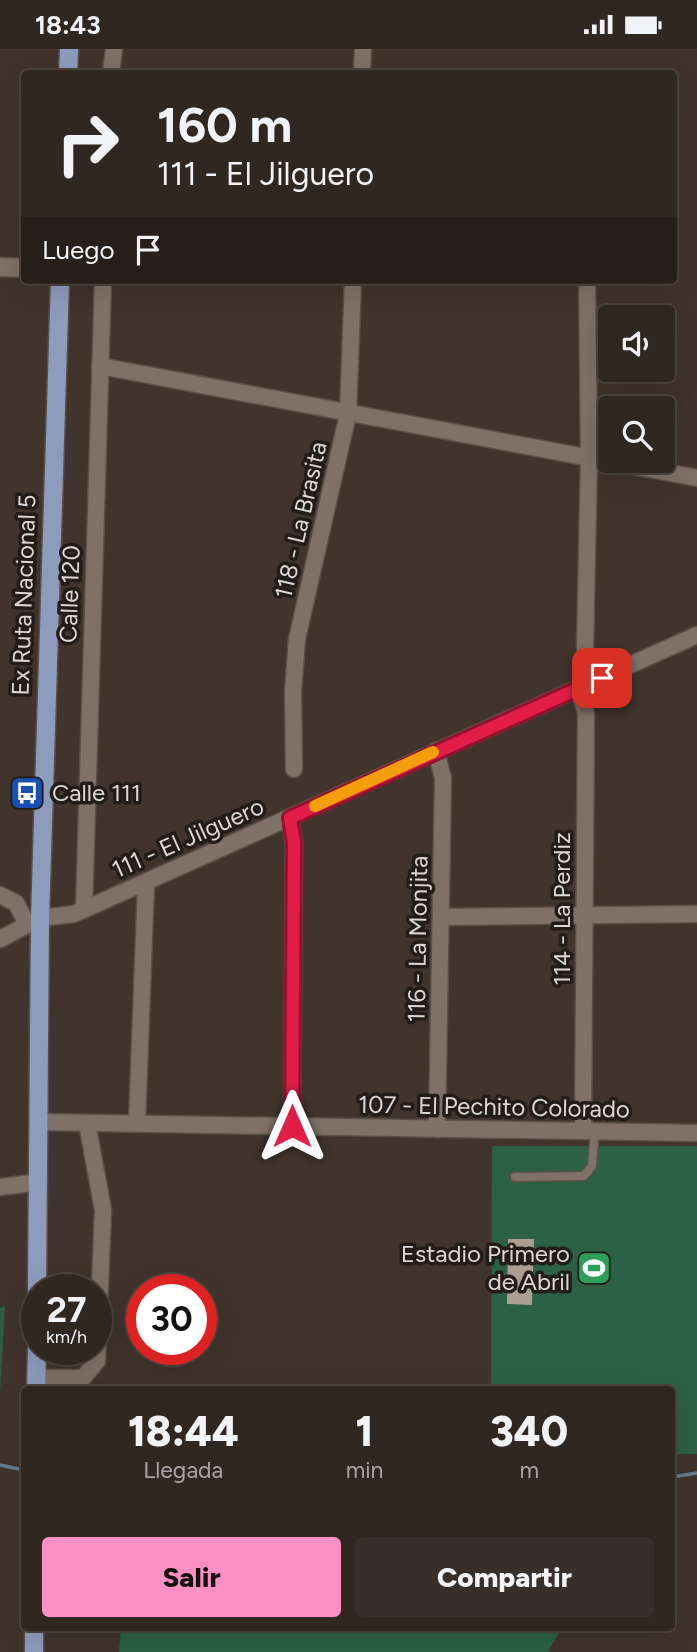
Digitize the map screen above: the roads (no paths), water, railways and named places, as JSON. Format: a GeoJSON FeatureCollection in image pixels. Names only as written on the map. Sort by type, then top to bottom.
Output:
{"type":"FeatureCollection","features":[{"type":"Feature","properties":{"kind":"main road"},"geometry":{"type":"LineString","coordinates":[[68,70],[69,49]]}},
{"type":"Feature","properties":{"kind":"main road","name":"Ex Ruta Nacional 5"},"geometry":{"type":"LineString","coordinates":[[37,1274],[39,1122],[33,921],[60,284]]}},
{"type":"Feature","properties":{"kind":"main road"},"geometry":{"type":"LineString","coordinates":[[36,1384],[37,1365]]}},
{"type":"Feature","properties":{"kind":"main road"},"geometry":{"type":"LineString","coordinates":[[34,1631],[34,1652]]}},
{"type":"Feature","properties":{"kind":"street"},"geometry":{"type":"LineString","coordinates":[[111,70],[114,49]]}},
{"type":"Feature","properties":{"kind":"street"},"geometry":{"type":"LineString","coordinates":[[362,70],[363,49]]}},
{"type":"Feature","properties":{"kind":"street"},"geometry":{"type":"LineString","coordinates":[[0,267],[21,268]]}},
{"type":"Feature","properties":{"kind":"street","name":"Calle 120"},"geometry":{"type":"LineString","coordinates":[[84,909],[103,284]]}},
{"type":"Feature","properties":{"kind":"street","name":"118 - La Brasita"},"geometry":{"type":"LineString","coordinates":[[294,769],[293,691],[297,639],[348,414],[353,284]]}},
{"type":"Feature","properties":{"kind":"street"},"geometry":{"type":"LineString","coordinates":[[585,647],[589,458],[587,284]]}},
{"type":"Feature","properties":{"kind":"street"},"geometry":{"type":"LineString","coordinates":[[100,366],[697,478]]}},
{"type":"Feature","properties":{"kind":"street","name":"111 - El Jilguero"},"geometry":{"type":"LineString","coordinates":[[0,939],[33,921],[74,915],[697,635]]}},
{"type":"Feature","properties":{"kind":"street","name":"114 - La Perdiz"},"geometry":{"type":"LineString","coordinates":[[578,689],[586,713],[585,915],[589,1130]]}},
{"type":"Feature","properties":{"kind":"street","name":"116 - La Monjita"},"geometry":{"type":"LineString","coordinates":[[436,751],[443,778],[436,1129]]}},
{"type":"Feature","properties":{"kind":"street"},"geometry":{"type":"LineString","coordinates":[[290,818],[294,843],[292,1126]]}},
{"type":"Feature","properties":{"kind":"street"},"geometry":{"type":"LineString","coordinates":[[137,1123],[146,883]]}},
{"type":"Feature","properties":{"kind":"street"},"geometry":{"type":"LineString","coordinates":[[0,895],[16,902],[33,921]]}},
{"type":"Feature","properties":{"kind":"street"},"geometry":{"type":"LineString","coordinates":[[442,917],[697,914]]}},
{"type":"Feature","properties":{"kind":"street","name":"107 - El Pechito Colorado"},"geometry":{"type":"LineString","coordinates":[[39,1122],[697,1133]]}},
{"type":"Feature","properties":{"kind":"street"},"geometry":{"type":"LineString","coordinates":[[36,1384],[83,1378],[97,1361],[103,1210],[87,1123]]}},
{"type":"Feature","properties":{"kind":"street"},"geometry":{"type":"LineString","coordinates":[[0,1187],[38,1182]]}},
{"type":"Feature","properties":{"kind":"lane"},"geometry":{"type":"LineString","coordinates":[[514,1177],[584,1176],[593,1166],[589,1130]]}},
{"type":"Feature","properties":{"kind":"waterway"},"geometry":{"type":"LineString","coordinates":[[0,1465],[19,1469]]}},
{"type":"Feature","properties":{"kind":"waterway"},"geometry":{"type":"LineString","coordinates":[[675,1477],[697,1473]]}},
{"type":"Feature","properties":{"kind":"place","name":"Calle 111"},"geometry":{"type":"Point","coordinates":[27,793]}},
{"type":"Feature","properties":{"kind":"place","name":"Estadio Primero de Abril"},"geometry":{"type":"Point","coordinates":[594,1268]}}]}
